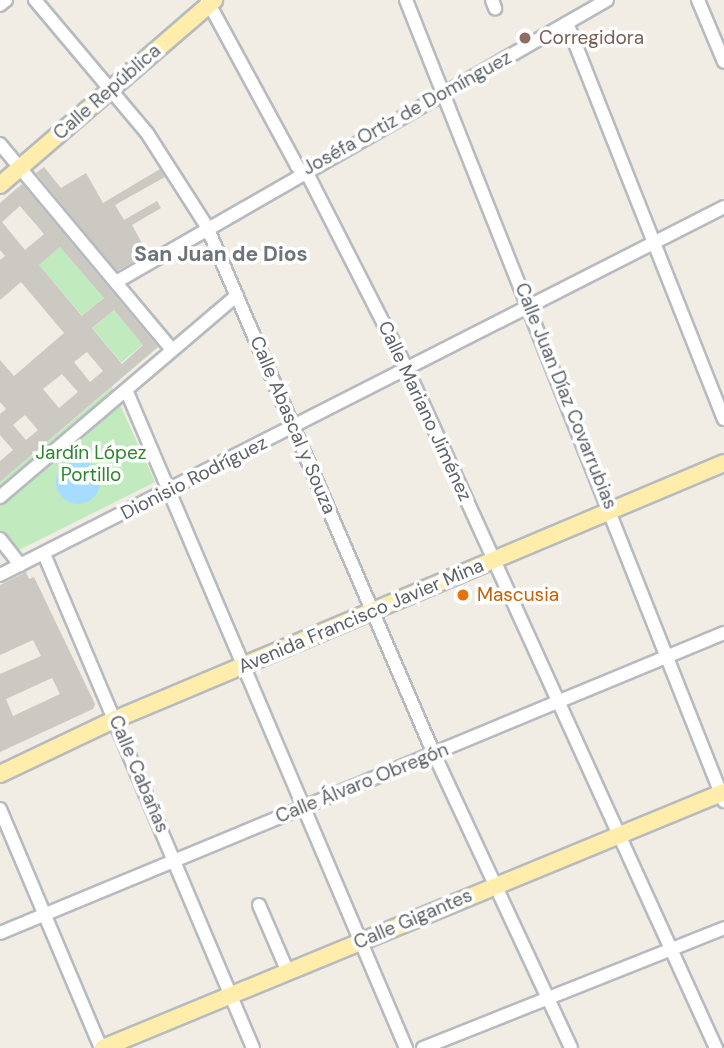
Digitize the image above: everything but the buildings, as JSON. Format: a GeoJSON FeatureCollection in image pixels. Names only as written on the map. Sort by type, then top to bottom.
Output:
{"type":"FeatureCollection","features":[{"type":"Feature","properties":{"kind":"main road","name":"Calle República"},"geometry":{"type":"LineString","coordinates":[[0,185],[210,1]]}},
{"type":"Feature","properties":{"kind":"main road","name":"Avenida Francisco Javier Mina"},"geometry":{"type":"LineString","coordinates":[[0,774],[116,719],[724,463]]}},
{"type":"Feature","properties":{"kind":"main road","name":"Calle Gigantes"},"geometry":{"type":"LineString","coordinates":[[102,1048],[497,883],[723,796]]}},
{"type":"Feature","properties":{"kind":"street"},"geometry":{"type":"LineString","coordinates":[[0,5],[6,0]]}},
{"type":"Feature","properties":{"kind":"street","name":"Calle Abascal y Souza"},"geometry":{"type":"LineString","coordinates":[[35,0],[173,169],[207,227],[434,754],[497,883],[571,1048]]}},
{"type":"Feature","properties":{"kind":"street","name":"Calle Juan Díaz Covarrubias"},"geometry":{"type":"LineString","coordinates":[[406,0],[612,510],[723,796]]}},
{"type":"Feature","properties":{"kind":"street","name":"Joséfa Ortiz de Domínguez"},"geometry":{"type":"LineString","coordinates":[[116,282],[207,227],[607,0]]}},
{"type":"Feature","properties":{"kind":"street"},"geometry":{"type":"LineString","coordinates":[[698,0],[724,62]]}},
{"type":"Feature","properties":{"kind":"street","name":"Calle Mariano Jiménez"},"geometry":{"type":"LineString","coordinates":[[210,1],[407,369],[716,1048]]}},
{"type":"Feature","properties":{"kind":"street"},"geometry":{"type":"LineString","coordinates":[[567,23],[724,419]]}},
{"type":"Feature","properties":{"kind":"street"},"geometry":{"type":"LineString","coordinates":[[0,144],[172,350]]}},
{"type":"Feature","properties":{"kind":"street","name":"Dionisio Rodríguez"},"geometry":{"type":"LineString","coordinates":[[0,575],[169,492],[724,207]]}},
{"type":"Feature","properties":{"kind":"street"},"geometry":{"type":"LineString","coordinates":[[0,497],[127,392],[237,295]]}},
{"type":"Feature","properties":{"kind":"street"},"geometry":{"type":"LineString","coordinates":[[127,392],[406,1048]]}},
{"type":"Feature","properties":{"kind":"street"},"geometry":{"type":"LineString","coordinates":[[0,539],[20,565]]}},
{"type":"Feature","properties":{"kind":"street","name":"Calle Cabañas"},"geometry":{"type":"LineString","coordinates":[[44,554],[253,1048]]}},
{"type":"Feature","properties":{"kind":"street","name":"Calle Álvaro Obregón"},"geometry":{"type":"LineString","coordinates":[[0,933],[724,633]]}},
{"type":"Feature","properties":{"kind":"street"},"geometry":{"type":"LineString","coordinates":[[0,809],[102,1048]]}},
{"type":"Feature","properties":{"kind":"street"},"geometry":{"type":"LineString","coordinates":[[259,905],[287,970]]}},
{"type":"Feature","properties":{"kind":"street"},"geometry":{"type":"LineString","coordinates":[[423,1048],[724,928]]}},
{"type":"Feature","properties":{"kind":"green space"},"geometry":{"type":"Polygon","coordinates":[[[60,247],[104,298],[83,316],[39,265],[60,247]]]}},
{"type":"Feature","properties":{"kind":"green space"},"geometry":{"type":"Polygon","coordinates":[[[114,310],[143,344],[121,362],[93,328],[114,310]]]}},
{"type":"Feature","properties":{"kind":"green space","name":"Jardín López Portillo"},"geometry":{"type":"Polygon","coordinates":[[[112,387],[155,482],[15,552],[0,534],[0,482],[112,387]]]}},
{"type":"Feature","properties":{"kind":"water"},"geometry":{"type":"Polygon","coordinates":[[[78,460],[93,467],[100,482],[93,497],[78,504],[63,497],[56,482],[63,467],[78,460]]]}},
{"type":"Feature","properties":{"kind":"place","name":"Corregidora"},"geometry":{"type":"Point","coordinates":[525,38]}},
{"type":"Feature","properties":{"kind":"place","name":"Mascusia"},"geometry":{"type":"Point","coordinates":[463,595]}},
{"type":"Feature","properties":{"kind":"district","name":"San Juan de Dios"},"geometry":{"type":"Point","coordinates":[221,254]}}]}
